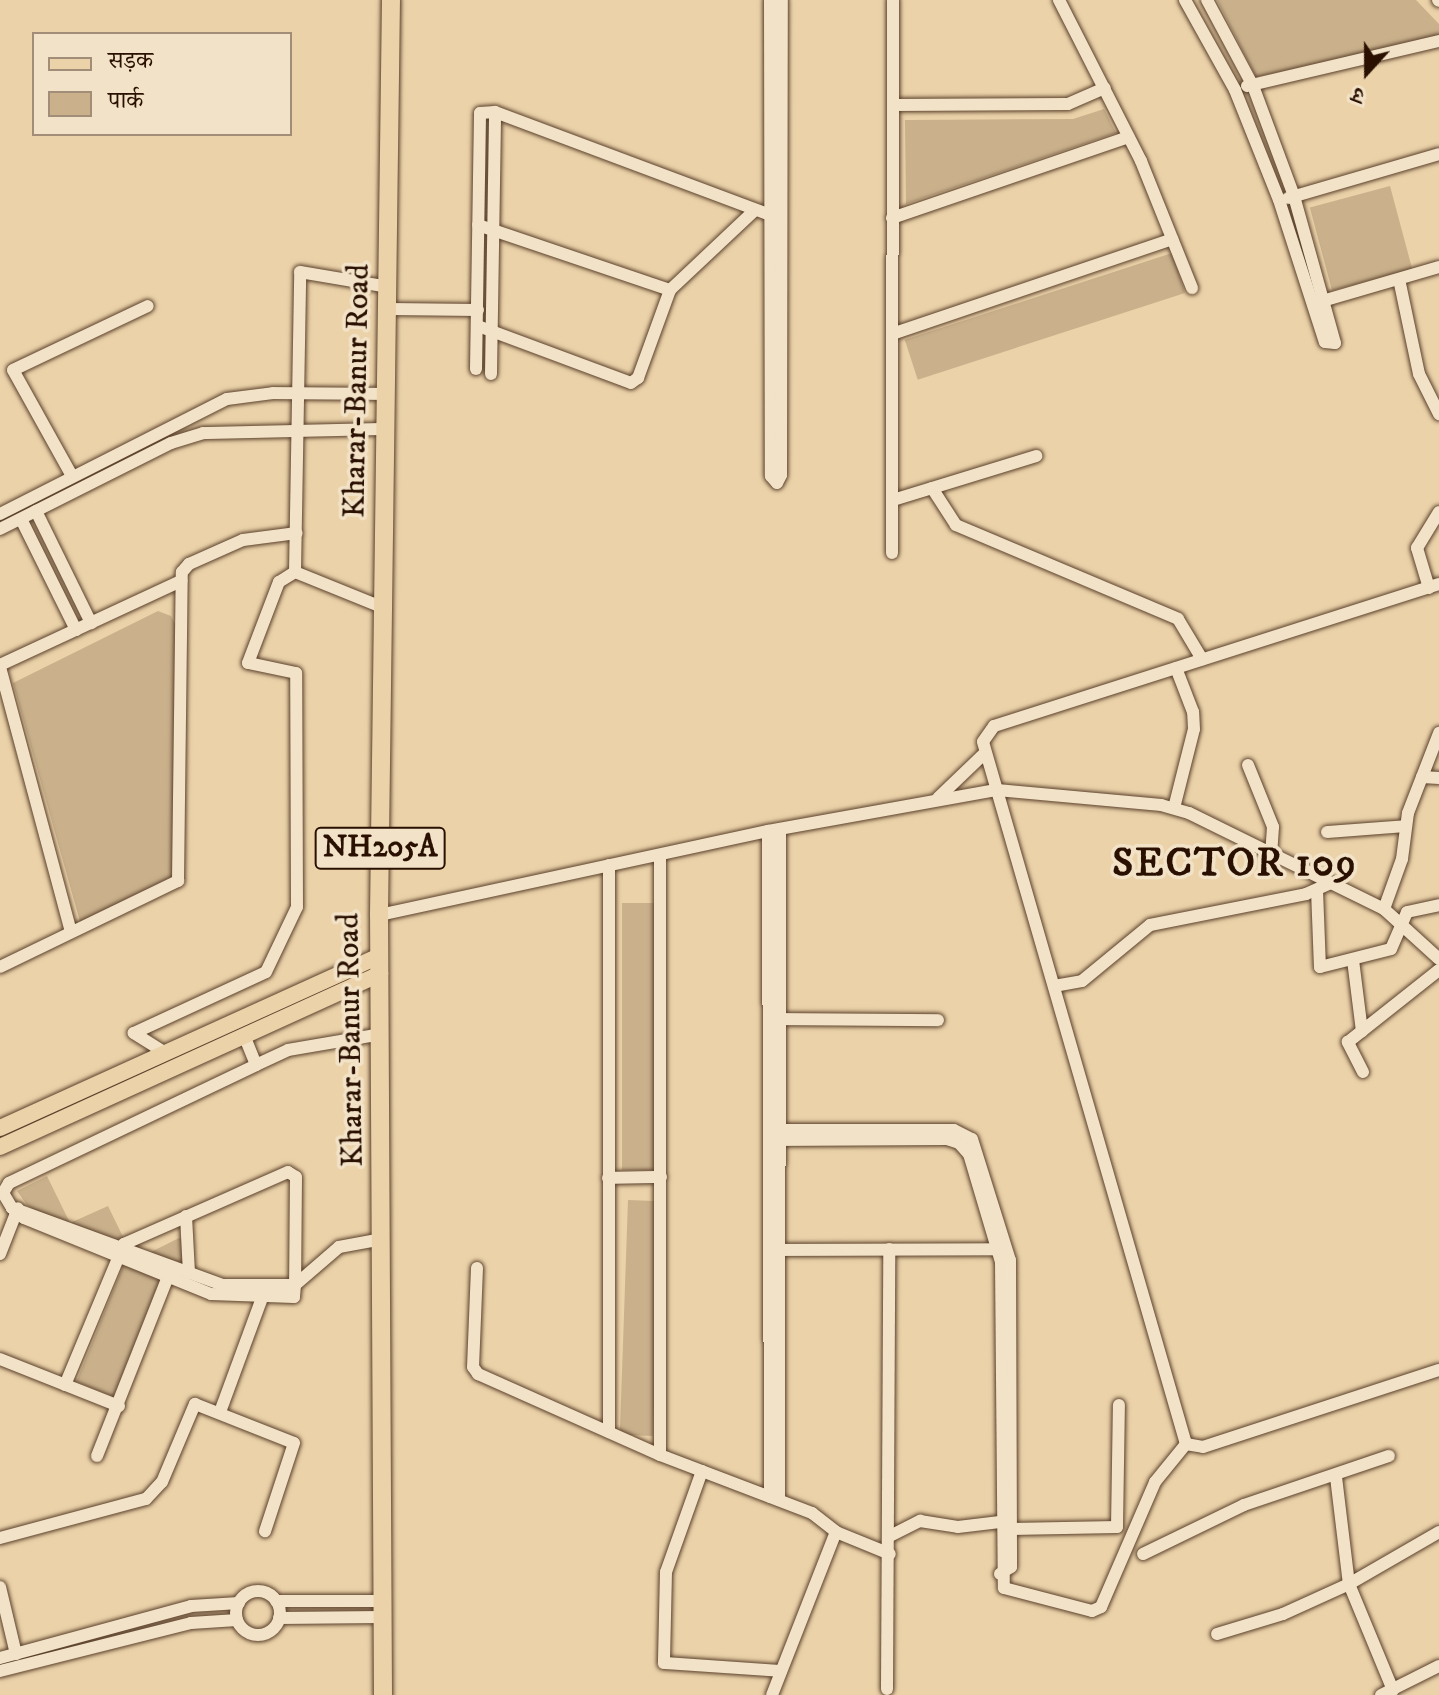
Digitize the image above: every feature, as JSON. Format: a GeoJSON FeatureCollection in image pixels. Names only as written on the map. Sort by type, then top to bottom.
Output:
{"type":"FeatureCollection","features":[{"type":"Feature","properties":{"kind":"highway","name":"Kharar-Banur Road"},"geometry":{"type":"LineString","coordinates":[[383,1695],[379,915],[391,0]]}},
{"type":"Feature","properties":{"kind":"main road"},"geometry":{"type":"LineString","coordinates":[[0,1128],[164,1052],[380,965]]}},
{"type":"Feature","properties":{"kind":"main road"},"geometry":{"type":"LineString","coordinates":[[0,1147],[244,1035],[380,965]]}},
{"type":"Feature","properties":{"kind":"street"},"geometry":{"type":"LineString","coordinates":[[770,0],[770,215],[776,327],[777,483],[771,476],[776,327],[782,0]]}},
{"type":"Feature","properties":{"kind":"street"},"geometry":{"type":"LineString","coordinates":[[892,553],[893,0]]}},
{"type":"Feature","properties":{"kind":"street"},"geometry":{"type":"LineString","coordinates":[[1059,0],[1129,137],[1192,288]]}},
{"type":"Feature","properties":{"kind":"street"},"geometry":{"type":"LineString","coordinates":[[1185,0],[1234,89],[1319,302]]}},
{"type":"Feature","properties":{"kind":"street"},"geometry":{"type":"LineString","coordinates":[[1207,0],[1253,85],[1294,196],[1319,302]]}},
{"type":"Feature","properties":{"kind":"street"},"geometry":{"type":"LineString","coordinates":[[1234,89],[1439,41]]}},
{"type":"Feature","properties":{"kind":"street"},"geometry":{"type":"LineString","coordinates":[[893,105],[1068,104],[1105,88]]}},
{"type":"Feature","properties":{"kind":"street"},"geometry":{"type":"LineString","coordinates":[[491,374],[492,329],[478,117],[495,112],[770,215]]}},
{"type":"Feature","properties":{"kind":"street"},"geometry":{"type":"LineString","coordinates":[[892,218],[1129,137]]}},
{"type":"Feature","properties":{"kind":"street"},"geometry":{"type":"LineString","coordinates":[[1279,200],[1439,154]]}},
{"type":"Feature","properties":{"kind":"street"},"geometry":{"type":"LineString","coordinates":[[478,326],[631,383],[638,378],[670,290],[755,210]]}},
{"type":"Feature","properties":{"kind":"street"},"geometry":{"type":"LineString","coordinates":[[485,227],[670,290]]}},
{"type":"Feature","properties":{"kind":"street"},"geometry":{"type":"LineString","coordinates":[[476,369],[485,227]]}},
{"type":"Feature","properties":{"kind":"street"},"geometry":{"type":"LineString","coordinates":[[892,334],[1172,239]]}},
{"type":"Feature","properties":{"kind":"street"},"geometry":{"type":"LineString","coordinates":[[1319,302],[1439,267]]}},
{"type":"Feature","properties":{"kind":"street"},"geometry":{"type":"LineString","coordinates":[[295,572],[300,272],[389,287]]}},
{"type":"Feature","properties":{"kind":"street"},"geometry":{"type":"LineString","coordinates":[[1399,279],[1412,349],[1435,397],[1439,414]]}},
{"type":"Feature","properties":{"kind":"street"},"geometry":{"type":"LineString","coordinates":[[72,476],[13,370],[148,306]]}},
{"type":"Feature","properties":{"kind":"street"},"geometry":{"type":"LineString","coordinates":[[389,309],[478,310]]}},
{"type":"Feature","properties":{"kind":"street"},"geometry":{"type":"LineString","coordinates":[[0,514],[227,399],[297,393],[387,394]]}},
{"type":"Feature","properties":{"kind":"street"},"geometry":{"type":"LineString","coordinates":[[0,529],[188,437],[297,428],[386,429]]}},
{"type":"Feature","properties":{"kind":"street"},"geometry":{"type":"LineString","coordinates":[[893,500],[1036,456]]}},
{"type":"Feature","properties":{"kind":"street"},"geometry":{"type":"LineString","coordinates":[[932,488],[956,525],[1178,619],[1202,659]]}},
{"type":"Feature","properties":{"kind":"street"},"geometry":{"type":"LineString","coordinates":[[36,511],[91,623]]}},
{"type":"Feature","properties":{"kind":"street"},"geometry":{"type":"LineString","coordinates":[[1186,1444],[985,753],[984,738],[994,726],[1434,586],[1417,548],[1439,512]]}},
{"type":"Feature","properties":{"kind":"street"},"geometry":{"type":"LineString","coordinates":[[21,519],[76,630]]}},
{"type":"Feature","properties":{"kind":"street"},"geometry":{"type":"LineString","coordinates":[[0,967],[174,886],[181,876],[181,581],[189,564],[232,544],[297,533]]}},
{"type":"Feature","properties":{"kind":"street"},"geometry":{"type":"LineString","coordinates":[[295,572],[384,608]]}},
{"type":"Feature","properties":{"kind":"street"},"geometry":{"type":"LineString","coordinates":[[164,1052],[134,1033],[266,972],[294,917],[297,676],[291,669],[254,668],[248,663],[279,582],[295,572]]}},
{"type":"Feature","properties":{"kind":"street"},"geometry":{"type":"LineString","coordinates":[[71,932],[0,666],[181,581]]}},
{"type":"Feature","properties":{"kind":"street"},"geometry":{"type":"LineString","coordinates":[[1174,808],[1194,729],[1193,712],[1176,668]]}},
{"type":"Feature","properties":{"kind":"street"},"geometry":{"type":"LineString","coordinates":[[1384,909],[1402,859],[1406,826],[1439,733]]}},
{"type":"Feature","properties":{"kind":"street"},"geometry":{"type":"LineString","coordinates":[[938,798],[985,753]]}},
{"type":"Feature","properties":{"kind":"street"},"geometry":{"type":"LineString","coordinates":[[1248,765],[1273,827],[1271,853]]}},
{"type":"Feature","properties":{"kind":"street"},"geometry":{"type":"LineString","coordinates":[[1422,777],[1439,778]]}},
{"type":"Feature","properties":{"kind":"street"},"geometry":{"type":"LineString","coordinates":[[379,915],[774,830],[938,798],[997,790],[1174,808],[1384,909],[1402,920],[1439,959]]}},
{"type":"Feature","properties":{"kind":"street"},"geometry":{"type":"LineString","coordinates":[[1327,832],[1406,826]]}},
{"type":"Feature","properties":{"kind":"street"},"geometry":{"type":"LineString","coordinates":[[774,830],[774,1498]]}},
{"type":"Feature","properties":{"kind":"street"},"geometry":{"type":"LineString","coordinates":[[660,856],[660,1455]]}},
{"type":"Feature","properties":{"kind":"street"},"geometry":{"type":"LineString","coordinates":[[609,865],[609,1432]]}},
{"type":"Feature","properties":{"kind":"street"},"geometry":{"type":"LineString","coordinates":[[1054,986],[1082,981],[1150,925],[1317,890],[1331,883]]}},
{"type":"Feature","properties":{"kind":"street"},"geometry":{"type":"LineString","coordinates":[[1317,890],[1318,965],[1353,960],[1391,949],[1402,920],[1413,909],[1439,905]]}},
{"type":"Feature","properties":{"kind":"street"},"geometry":{"type":"LineString","coordinates":[[1353,960],[1362,1031]]}},
{"type":"Feature","properties":{"kind":"street"},"geometry":{"type":"LineString","coordinates":[[1363,1072],[1348,1046],[1362,1031],[1439,970]]}},
{"type":"Feature","properties":{"kind":"street"},"geometry":{"type":"LineString","coordinates":[[775,1019],[938,1020]]}},
{"type":"Feature","properties":{"kind":"street"},"geometry":{"type":"LineString","coordinates":[[65,1385],[119,1251],[186,1216],[283,1172],[292,1173],[294,1297],[219,1296],[170,1271],[119,1251],[16,1209],[3,1193],[9,1183],[288,1050],[382,1034]]}},
{"type":"Feature","properties":{"kind":"street"},"geometry":{"type":"LineString","coordinates":[[244,1035],[256,1065]]}},
{"type":"Feature","properties":{"kind":"street"},"geometry":{"type":"LineString","coordinates":[[774,1135],[954,1130],[969,1134],[1003,1250],[1006,1526],[1000,1574],[1004,1588],[1092,1611],[1101,1607],[1155,1482],[1186,1444]]}},
{"type":"Feature","properties":{"kind":"street"},"geometry":{"type":"LineString","coordinates":[[608,1178],[661,1177]]}},
{"type":"Feature","properties":{"kind":"street"},"geometry":{"type":"LineString","coordinates":[[0,1254],[16,1209]]}},
{"type":"Feature","properties":{"kind":"street"},"geometry":{"type":"LineString","coordinates":[[186,1216],[189,1273]]}},
{"type":"Feature","properties":{"kind":"street"},"geometry":{"type":"LineString","coordinates":[[170,1271],[189,1273],[222,1285],[295,1285],[339,1247],[382,1239]]}},
{"type":"Feature","properties":{"kind":"street"},"geometry":{"type":"LineString","coordinates":[[887,1689],[889,1249]]}},
{"type":"Feature","properties":{"kind":"street"},"geometry":{"type":"LineString","coordinates":[[774,1250],[1003,1250]]}},
{"type":"Feature","properties":{"kind":"street"},"geometry":{"type":"LineString","coordinates":[[477,1268],[475,1371],[660,1455],[819,1517],[836,1532],[890,1554]]}},
{"type":"Feature","properties":{"kind":"street"},"geometry":{"type":"LineString","coordinates":[[97,1456],[170,1271]]}},
{"type":"Feature","properties":{"kind":"street"},"geometry":{"type":"LineString","coordinates":[[220,1412],[262,1298]]}},
{"type":"Feature","properties":{"kind":"street"},"geometry":{"type":"LineString","coordinates":[[0,1359],[119,1406]]}},
{"type":"Feature","properties":{"kind":"street"},"geometry":{"type":"LineString","coordinates":[[1186,1444],[1203,1447],[1439,1370]]}},
{"type":"Feature","properties":{"kind":"street"},"geometry":{"type":"LineString","coordinates":[[890,1536],[920,1521],[958,1527],[1117,1527],[1119,1405]]}},
{"type":"Feature","properties":{"kind":"street"},"geometry":{"type":"LineString","coordinates":[[0,1538],[146,1499],[162,1482],[192,1406],[220,1412],[294,1443],[265,1531]]}},
{"type":"Feature","properties":{"kind":"street"},"geometry":{"type":"LineString","coordinates":[[1143,1554],[1244,1505],[1336,1477],[1389,1456]]}},
{"type":"Feature","properties":{"kind":"street"},"geometry":{"type":"LineString","coordinates":[[702,1471],[666,1572],[664,1663],[781,1671]]}},
{"type":"Feature","properties":{"kind":"street"},"geometry":{"type":"LineString","coordinates":[[1336,1477],[1349,1584],[1387,1693],[1439,1666]]}},
{"type":"Feature","properties":{"kind":"street"},"geometry":{"type":"LineString","coordinates":[[772,1695],[836,1532]]}},
{"type":"Feature","properties":{"kind":"street"},"geometry":{"type":"LineString","coordinates":[[1217,1634],[1283,1614],[1349,1584],[1439,1532]]}},
{"type":"Feature","properties":{"kind":"street"},"geometry":{"type":"LineString","coordinates":[[0,1587],[16,1654]]}},
{"type":"Feature","properties":{"kind":"street"},"geometry":{"type":"LineString","coordinates":[[0,1658],[191,1606],[239,1603],[254,1592],[276,1601],[381,1609]]}},
{"type":"Feature","properties":{"kind":"street"},"geometry":{"type":"LineString","coordinates":[[276,1601],[279,1618]]}},
{"type":"Feature","properties":{"kind":"street"},"geometry":{"type":"LineString","coordinates":[[239,1603],[237,1620],[249,1633],[261,1635],[279,1618],[381,1609]]}},
{"type":"Feature","properties":{"kind":"street"},"geometry":{"type":"LineString","coordinates":[[0,1671],[191,1623],[237,1620]]}},
{"type":"Feature","properties":{"kind":"green space"},"geometry":{"type":"Polygon","coordinates":[[[1217,0],[1416,0],[1439,24],[1439,37],[1256,77],[1217,0]]]}},
{"type":"Feature","properties":{"kind":"green space"},"geometry":{"type":"Polygon","coordinates":[[[1104,109],[1116,133],[906,204],[905,120],[1073,119],[1104,109]]]}},
{"type":"Feature","properties":{"kind":"green space"},"geometry":{"type":"Polygon","coordinates":[[[1390,186],[1412,269],[1332,291],[1310,207],[1390,186]]]}},
{"type":"Feature","properties":{"kind":"green space"},"geometry":{"type":"Polygon","coordinates":[[[1172,253],[1185,293],[918,380],[905,340],[1172,253]]]}},
{"type":"Feature","properties":{"kind":"green space"},"geometry":{"type":"Polygon","coordinates":[[[158,611],[171,616],[176,626],[175,887],[81,925],[13,683],[158,611]]]}},
{"type":"Feature","properties":{"kind":"green space"},"geometry":{"type":"Polygon","coordinates":[[[622,903],[658,903],[658,1170],[622,1170],[622,903]]]}},
{"type":"Feature","properties":{"kind":"green space"},"geometry":{"type":"Polygon","coordinates":[[[47,1176],[70,1223],[108,1206],[126,1243],[36,1211],[27,1205],[17,1191],[47,1176]]]}},
{"type":"Feature","properties":{"kind":"green space"},"geometry":{"type":"Polygon","coordinates":[[[628,1200],[661,1201],[653,1436],[620,1435],[628,1200]]]}},
{"type":"Feature","properties":{"kind":"green space"},"geometry":{"type":"Polygon","coordinates":[[[179,1238],[184,1240],[185,1266],[149,1253],[179,1238]]]}},
{"type":"Feature","properties":{"kind":"green space"},"geometry":{"type":"Polygon","coordinates":[[[124,1264],[163,1280],[115,1397],[76,1382],[124,1264]]]}},
{"type":"Feature","properties":{"kind":"district","name":"SECTOR 109"},"geometry":{"type":"Point","coordinates":[1235,864]}}]}
